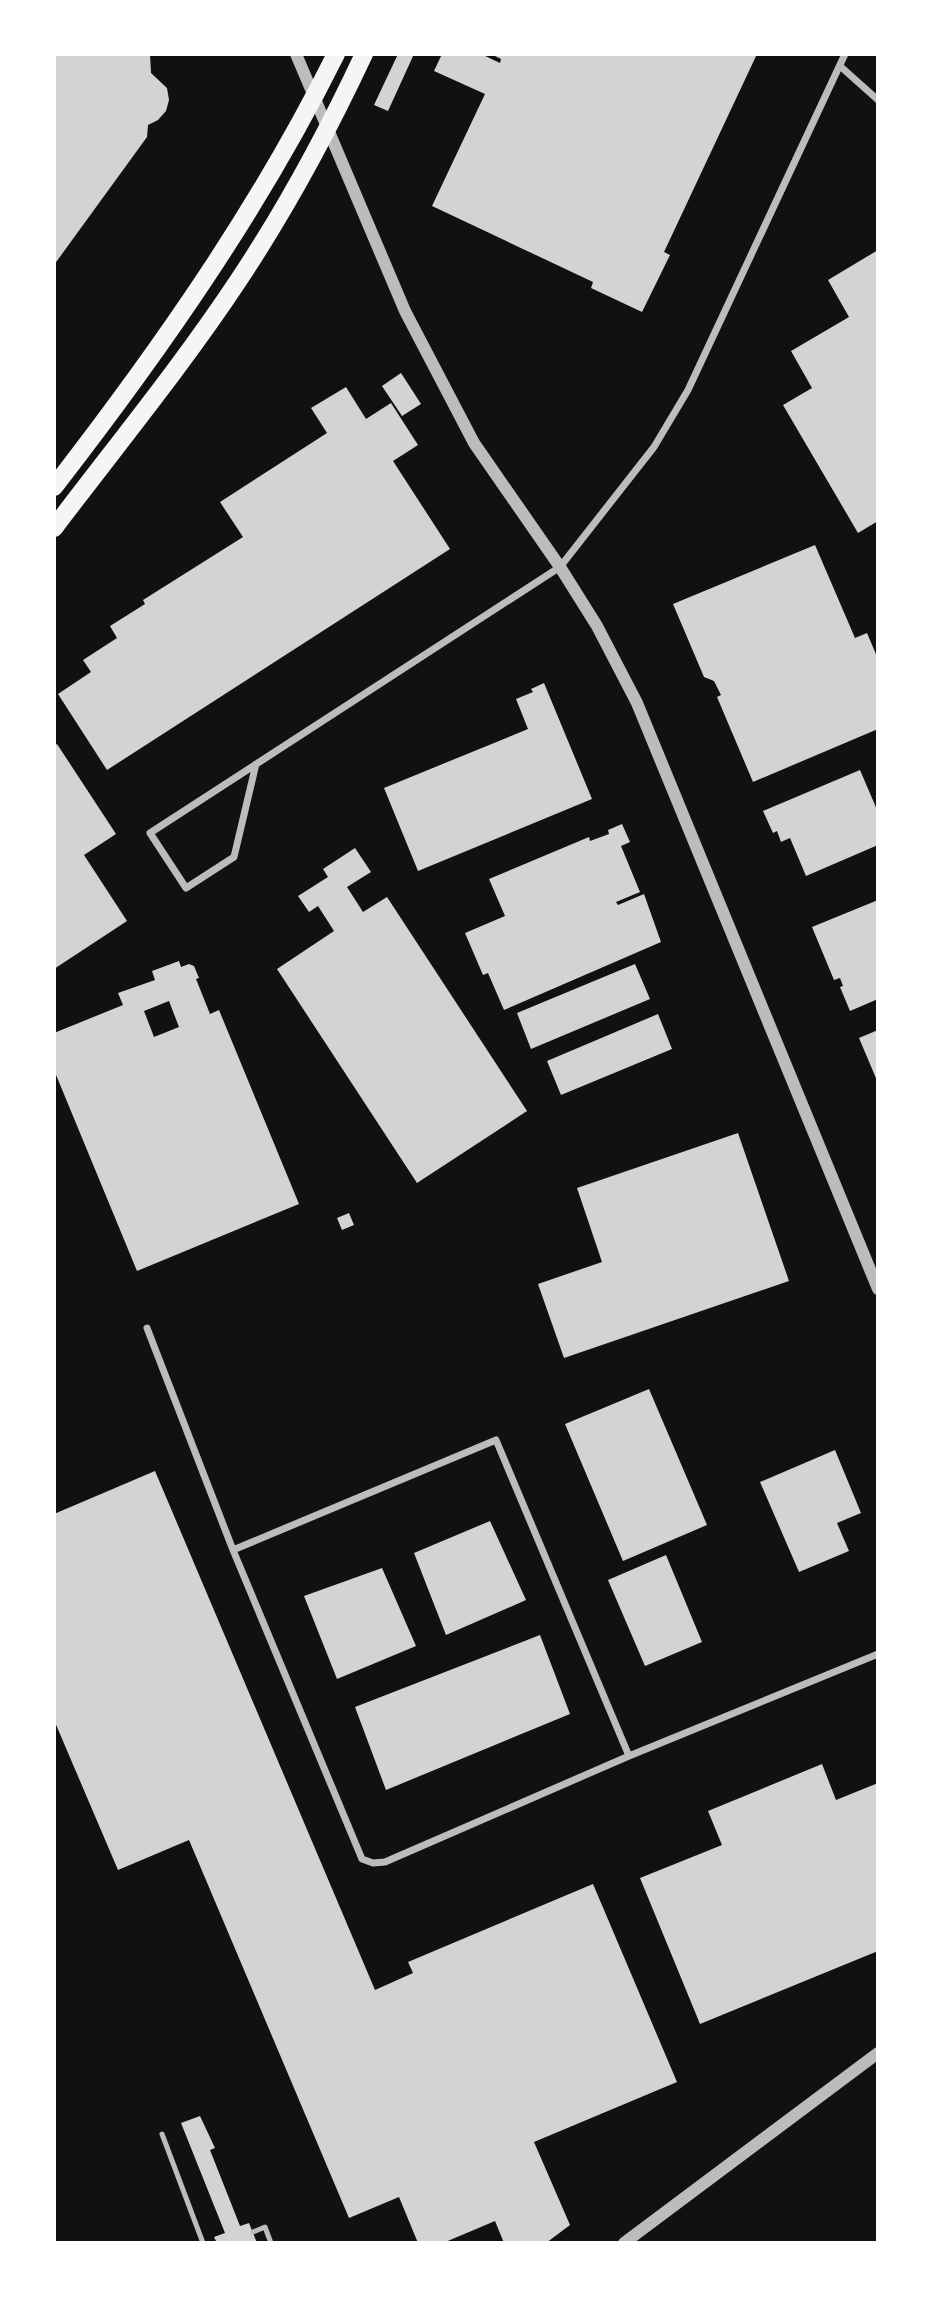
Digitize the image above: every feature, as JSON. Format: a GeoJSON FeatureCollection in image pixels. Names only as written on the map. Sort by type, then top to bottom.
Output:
{"type":"FeatureCollection","features":[{"type":"Feature","properties":{"kind":"highway"},"geometry":{"type":"LineString","coordinates":[[54,487],[212,273],[299,126],[336,54]]}},
{"type":"Feature","properties":{"kind":"highway"},"geometry":{"type":"LineString","coordinates":[[54,528],[176,370],[238,281],[313,156],[339,109],[364,54]]}},
{"type":"Feature","properties":{"kind":"street"},"geometry":{"type":"LineString","coordinates":[[296,54],[405,311],[474,443],[597,625],[637,703],[878,1289]]}},
{"type":"Feature","properties":{"kind":"street"},"geometry":{"type":"LineString","coordinates":[[256,764],[234,857],[186,888],[150,833],[256,764],[560,567],[654,447],[688,390],[845,54]]}},
{"type":"Feature","properties":{"kind":"street"},"geometry":{"type":"LineString","coordinates":[[840,66],[878,100]]}},
{"type":"Feature","properties":{"kind":"street"},"geometry":{"type":"LineString","coordinates":[[147,1328],[233,1550],[362,1859],[373,1863],[385,1862],[629,1756],[878,1654]]}},
{"type":"Feature","properties":{"kind":"street"},"geometry":{"type":"LineString","coordinates":[[233,1550],[496,1440],[629,1756]]}},
{"type":"Feature","properties":{"kind":"street"},"geometry":{"type":"LineString","coordinates":[[624,2243],[878,2053]]}},
{"type":"Feature","properties":{"kind":"lane"},"geometry":{"type":"LineString","coordinates":[[162,2134],[203,2243]]}},
{"type":"Feature","properties":{"kind":"lane"},"geometry":{"type":"LineString","coordinates":[[253,2232],[265,2227],[271,2243]]}},
{"type":"Feature","properties":{"kind":"building"},"geometry":{"type":"Polygon","coordinates":[[[54,54],[150,54],[151,73],[167,88],[169,100],[166,111],[158,120],[148,125],[147,137],[54,265],[54,54]]]}},
{"type":"Feature","properties":{"kind":"building"},"geometry":{"type":"Polygon","coordinates":[[[398,54],[414,54],[388,111],[374,105],[398,54]]]}},
{"type":"Feature","properties":{"kind":"building"},"geometry":{"type":"Polygon","coordinates":[[[442,54],[481,54],[500,63],[501,59],[491,54],[757,54],[664,252],[670,255],[642,312],[591,288],[593,282],[432,206],[485,94],[434,71],[442,54]]]}},
{"type":"Feature","properties":{"kind":"building"},"geometry":{"type":"Polygon","coordinates":[[[878,250],[878,521],[858,533],[783,405],[812,388],[791,351],[849,317],[828,280],[878,250]]]}},
{"type":"Feature","properties":{"kind":"building"},"geometry":{"type":"Polygon","coordinates":[[[401,373],[421,404],[402,416],[382,386],[401,373]]]}},
{"type":"Feature","properties":{"kind":"building"},"geometry":{"type":"Polygon","coordinates":[[[346,387],[366,419],[391,403],[418,445],[393,461],[450,549],[107,770],[58,694],[91,672],[83,660],[117,638],[110,626],[145,604],[143,600],[243,537],[220,502],[327,433],[311,408],[346,387]]]}},
{"type":"Feature","properties":{"kind":"building"},"geometry":{"type":"Polygon","coordinates":[[[815,545],[855,638],[867,633],[878,659],[878,729],[753,782],[717,697],[721,695],[714,681],[704,677],[673,604],[815,545]]]}},
{"type":"Feature","properties":{"kind":"building"},"geometry":{"type":"Polygon","coordinates":[[[544,683],[592,799],[418,871],[384,788],[528,729],[516,699],[533,692],[531,689],[544,683]]]}},
{"type":"Feature","properties":{"kind":"building"},"geometry":{"type":"Polygon","coordinates":[[[57,744],[116,834],[84,855],[127,921],[54,969],[54,746],[57,744]]]}},
{"type":"Feature","properties":{"kind":"building"},"geometry":{"type":"Polygon","coordinates":[[[860,770],[878,812],[878,845],[806,876],[790,838],[781,842],[777,831],[773,833],[763,811],[860,770]]]}},
{"type":"Feature","properties":{"kind":"building"},"geometry":{"type":"Polygon","coordinates":[[[622,824],[630,842],[621,846],[640,892],[616,902],[618,905],[644,894],[661,942],[504,1010],[488,973],[483,975],[465,933],[505,916],[489,879],[589,837],[590,841],[609,834],[608,830],[622,824]]]}},
{"type":"Feature","properties":{"kind":"building"},"geometry":{"type":"Polygon","coordinates":[[[355,848],[371,872],[347,887],[363,912],[387,897],[527,1111],[417,1183],[277,969],[334,931],[318,906],[309,912],[298,896],[328,877],[323,869],[355,848]]]}},
{"type":"Feature","properties":{"kind":"building"},"geometry":{"type":"Polygon","coordinates":[[[878,900],[878,999],[850,1011],[840,987],[843,986],[840,978],[834,980],[812,927],[878,900]]]}},
{"type":"Feature","properties":{"kind":"building"},"geometry":{"type":"Polygon","coordinates":[[[179,961],[181,967],[189,964],[194,966],[199,978],[196,979],[210,1014],[219,1010],[299,1204],[137,1271],[54,1070],[54,1033],[123,1005],[118,993],[155,980],[152,971],[179,961]],[[169,1001],[144,1011],[154,1037],[179,1027],[169,1001]]]}},
{"type":"Feature","properties":{"kind":"building"},"geometry":{"type":"Polygon","coordinates":[[[635,964],[650,999],[531,1049],[517,1013],[635,964]]]}},
{"type":"Feature","properties":{"kind":"building"},"geometry":{"type":"Polygon","coordinates":[[[658,1014],[672,1049],[561,1095],[547,1061],[658,1014]]]}},
{"type":"Feature","properties":{"kind":"building"},"geometry":{"type":"Polygon","coordinates":[[[878,1030],[878,1083],[859,1038],[878,1030]]]}},
{"type":"Feature","properties":{"kind":"building"},"geometry":{"type":"Polygon","coordinates":[[[738,1133],[789,1281],[564,1358],[538,1284],[602,1262],[577,1188],[738,1133]]]}},
{"type":"Feature","properties":{"kind":"building"},"geometry":{"type":"Polygon","coordinates":[[[349,1213],[354,1225],[342,1230],[337,1218],[349,1213]]]}},
{"type":"Feature","properties":{"kind":"building"},"geometry":{"type":"Polygon","coordinates":[[[649,1389],[707,1525],[623,1561],[565,1424],[649,1389]]]}},
{"type":"Feature","properties":{"kind":"building"},"geometry":{"type":"Polygon","coordinates":[[[835,1450],[861,1513],[837,1523],[849,1551],[799,1572],[760,1482],[835,1450]]]}},
{"type":"Feature","properties":{"kind":"building"},"geometry":{"type":"Polygon","coordinates":[[[155,1471],[375,1990],[413,1973],[408,1962],[593,1884],[677,2082],[534,2142],[570,2225],[546,2243],[504,2243],[495,2221],[443,2243],[418,2243],[399,2197],[349,2218],[189,1840],[118,1870],[54,1720],[54,1514],[155,1471]]]}},
{"type":"Feature","properties":{"kind":"building"},"geometry":{"type":"Polygon","coordinates":[[[490,1521],[526,1600],[446,1635],[414,1553],[490,1521]]]}},
{"type":"Feature","properties":{"kind":"building"},"geometry":{"type":"Polygon","coordinates":[[[666,1555],[702,1642],[645,1666],[608,1580],[666,1555]]]}},
{"type":"Feature","properties":{"kind":"building"},"geometry":{"type":"Polygon","coordinates":[[[382,1568],[416,1646],[337,1679],[304,1596],[382,1568]]]}},
{"type":"Feature","properties":{"kind":"building"},"geometry":{"type":"Polygon","coordinates":[[[540,1635],[570,1714],[386,1790],[355,1707],[540,1635]]]}},
{"type":"Feature","properties":{"kind":"building"},"geometry":{"type":"Polygon","coordinates":[[[822,1764],[836,1800],[878,1783],[878,1951],[700,2024],[640,1878],[722,1845],[708,1811],[822,1764]]]}},
{"type":"Feature","properties":{"kind":"building"},"geometry":{"type":"Polygon","coordinates":[[[200,2116],[215,2148],[210,2150],[240,2226],[249,2223],[257,2243],[217,2243],[214,2237],[225,2233],[181,2123],[200,2116]]]}}]}
